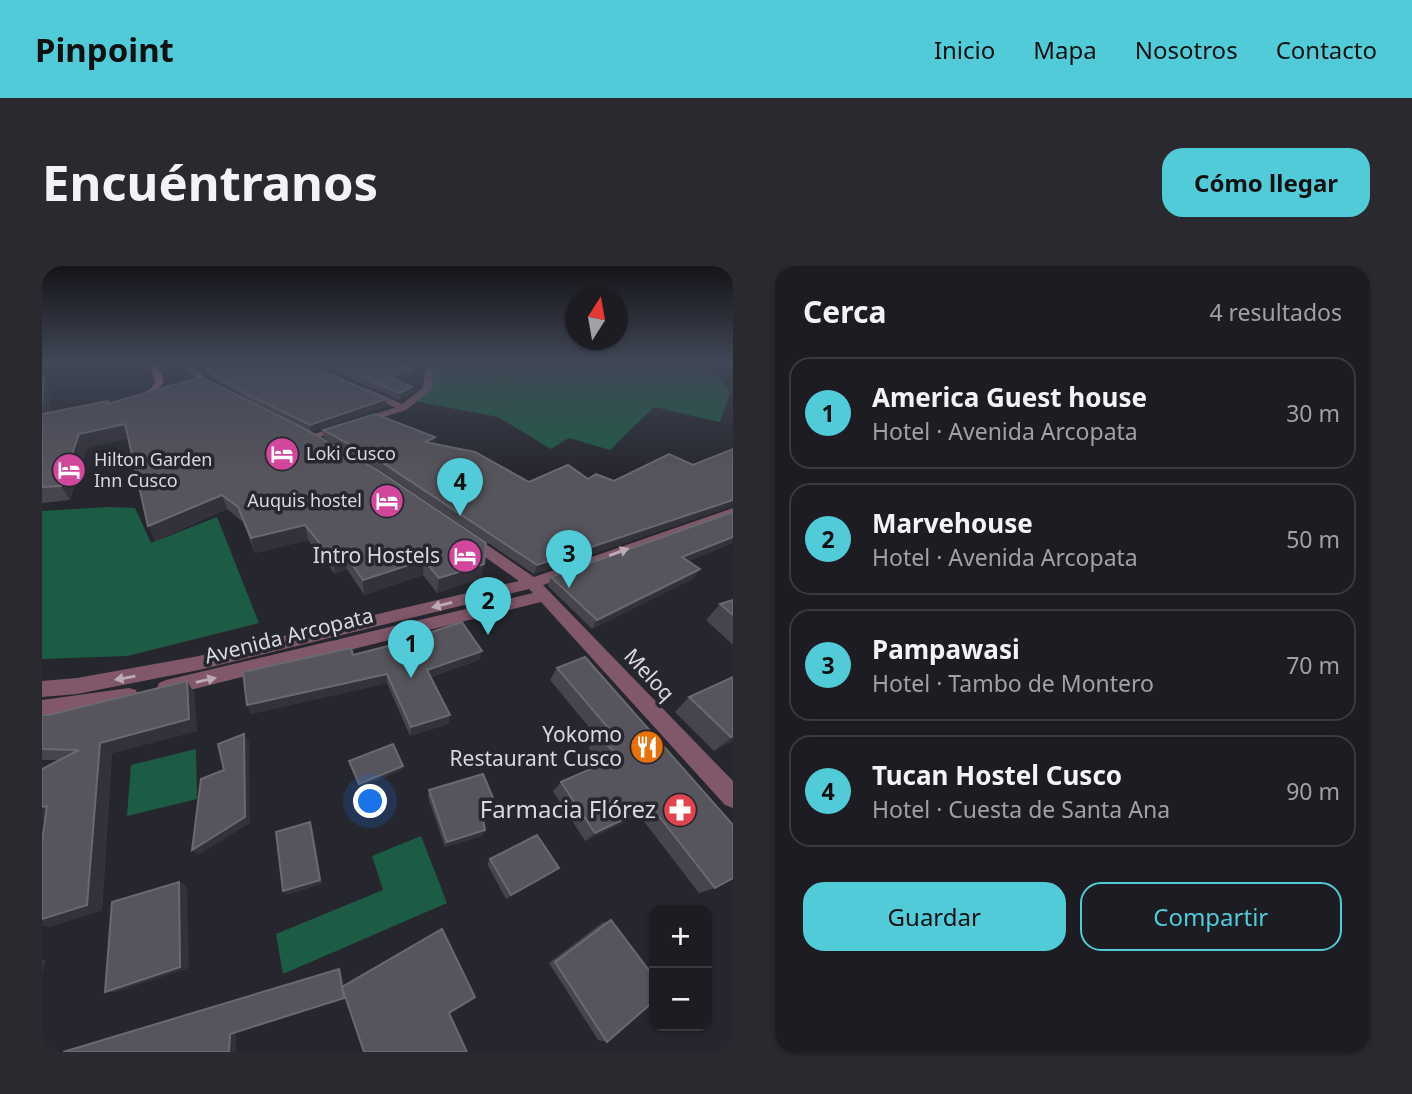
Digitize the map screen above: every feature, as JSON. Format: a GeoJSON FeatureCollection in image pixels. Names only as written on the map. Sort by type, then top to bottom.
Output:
{"type":"FeatureCollection","features":[{"type":"Feature","properties":{"kind":"main road"},"geometry":{"type":"LineString","coordinates":[[126,403],[135,400]]}},
{"type":"Feature","properties":{"kind":"street"},"geometry":{"type":"LineString","coordinates":[[385,400],[403,408],[414,400]]}},
{"type":"Feature","properties":{"kind":"street"},"geometry":{"type":"LineString","coordinates":[[298,431],[320,443]]}},
{"type":"Feature","properties":{"kind":"street"},"geometry":{"type":"LineString","coordinates":[[538,590],[733,512]]}},
{"type":"Feature","properties":{"kind":"street","name":"Meloq"},"geometry":{"type":"LineString","coordinates":[[453,527],[538,590],[733,797]]}},
{"type":"Feature","properties":{"kind":"street","name":"Avenida Arcopata"},"geometry":{"type":"LineString","coordinates":[[42,689],[102,682],[199,663],[538,590]]}},
{"type":"Feature","properties":{"kind":"street","name":"Avenida Arcopata"},"geometry":{"type":"LineString","coordinates":[[42,708],[104,701],[195,682],[538,590]]}},
{"type":"Feature","properties":{"kind":"lane"},"geometry":{"type":"LineString","coordinates":[[310,437],[403,408]]}},
{"type":"Feature","properties":{"kind":"green space"},"geometry":{"type":"Polygon","coordinates":[[[728,400],[720,422],[654,407],[610,450],[569,438],[551,449],[498,417],[414,401],[728,400]]]}},
{"type":"Feature","properties":{"kind":"green space"},"geometry":{"type":"Polygon","coordinates":[[[135,508],[151,543],[217,517],[259,623],[127,656],[42,659],[42,511],[135,508]]]}},
{"type":"Feature","properties":{"kind":"green space"},"geometry":{"type":"Polygon","coordinates":[[[196,749],[197,799],[127,816],[131,765],[196,749]]]}},
{"type":"Feature","properties":{"kind":"green space"},"geometry":{"type":"Polygon","coordinates":[[[421,836],[447,903],[283,974],[276,934],[383,890],[372,856],[421,836]]]}},
{"type":"Feature","properties":{"kind":"building"},"geometry":{"type":"Polygon","coordinates":[[[122,400],[246,400],[379,471],[486,543],[484,564],[439,578],[424,560],[363,580],[346,555],[333,559],[305,525],[251,538],[238,507],[222,495],[148,526],[125,424],[79,434],[61,486],[42,487],[42,414],[108,401],[107,404],[122,400]]]}},
{"type":"Feature","properties":{"kind":"building"},"geometry":{"type":"Polygon","coordinates":[[[258,400],[384,400],[310,425],[258,400]]]}},
{"type":"Feature","properties":{"kind":"building"},"geometry":{"type":"Polygon","coordinates":[[[375,414],[435,437],[425,442],[475,452],[529,482],[568,465],[588,479],[596,474],[614,481],[669,454],[693,465],[733,449],[733,500],[537,565],[380,461],[323,430],[375,414]]]}},
{"type":"Feature","properties":{"kind":"building"},"geometry":{"type":"Polygon","coordinates":[[[733,512],[733,537],[682,557],[700,569],[597,620],[551,577],[733,512]]]}},
{"type":"Feature","properties":{"kind":"building"},"geometry":{"type":"Polygon","coordinates":[[[733,600],[733,615],[720,604],[733,600]]]}},
{"type":"Feature","properties":{"kind":"building"},"geometry":{"type":"Polygon","coordinates":[[[462,622],[482,651],[427,670],[450,715],[411,727],[387,674],[247,705],[243,672],[351,648],[353,655],[423,637],[422,635],[462,622]]]}},
{"type":"Feature","properties":{"kind":"building"},"geometry":{"type":"Polygon","coordinates":[[[585,657],[733,825],[733,878],[715,888],[651,806],[595,833],[561,782],[620,756],[597,737],[611,731],[557,668],[585,657]]]}},
{"type":"Feature","properties":{"kind":"building"},"geometry":{"type":"Polygon","coordinates":[[[733,677],[733,736],[731,737],[689,697],[733,677]]]}},
{"type":"Feature","properties":{"kind":"building"},"geometry":{"type":"Polygon","coordinates":[[[187,681],[189,719],[100,743],[87,905],[42,919],[42,841],[47,806],[42,807],[42,769],[79,750],[42,749],[42,715],[187,681]]]}},
{"type":"Feature","properties":{"kind":"building"},"geometry":{"type":"Polygon","coordinates":[[[244,734],[245,817],[192,850],[201,779],[224,770],[218,744],[244,734]]]}},
{"type":"Feature","properties":{"kind":"building"},"geometry":{"type":"Polygon","coordinates":[[[393,744],[403,766],[359,784],[349,761],[393,744]]]}},
{"type":"Feature","properties":{"kind":"building"},"geometry":{"type":"Polygon","coordinates":[[[483,774],[493,798],[481,808],[485,830],[447,842],[429,790],[483,774]]]}},
{"type":"Feature","properties":{"kind":"building"},"geometry":{"type":"Polygon","coordinates":[[[310,822],[320,880],[283,891],[276,832],[310,822]]]}},
{"type":"Feature","properties":{"kind":"building"},"geometry":{"type":"Polygon","coordinates":[[[537,835],[559,868],[511,895],[490,859],[537,835]]]}},
{"type":"Feature","properties":{"kind":"building"},"geometry":{"type":"Polygon","coordinates":[[[179,882],[180,967],[105,992],[112,902],[179,882]]]}},
{"type":"Feature","properties":{"kind":"building"},"geometry":{"type":"Polygon","coordinates":[[[611,920],[649,970],[649,1005],[607,1042],[555,962],[611,920]]]}},
{"type":"Feature","properties":{"kind":"building"},"geometry":{"type":"Polygon","coordinates":[[[442,929],[475,997],[449,1013],[467,1052],[364,1052],[342,987],[442,929]]]}},
{"type":"Feature","properties":{"kind":"building"},"geometry":{"type":"Polygon","coordinates":[[[339,969],[344,998],[230,1034],[229,1052],[63,1052],[339,969]]]}},
{"type":"Feature","properties":{"kind":"place","name":"Loki Cusco"},"geometry":{"type":"Point","coordinates":[282,454]}},
{"type":"Feature","properties":{"kind":"place","name":"Hilton Garden Inn Cusco"},"geometry":{"type":"Point","coordinates":[69,470]}},
{"type":"Feature","properties":{"kind":"place","name":"Auquis hostel"},"geometry":{"type":"Point","coordinates":[387,501]}},
{"type":"Feature","properties":{"kind":"place","name":"Tucan Hostel Cusco"},"geometry":{"type":"Point","coordinates":[460,516]}},
{"type":"Feature","properties":{"kind":"place","name":"Intro Hostels"},"geometry":{"type":"Point","coordinates":[465,556]}},
{"type":"Feature","properties":{"kind":"place","name":"Pampawasi"},"geometry":{"type":"Point","coordinates":[569,588]}},
{"type":"Feature","properties":{"kind":"place","name":"Marvehouse"},"geometry":{"type":"Point","coordinates":[488,635]}},
{"type":"Feature","properties":{"kind":"place","name":"America Guest house"},"geometry":{"type":"Point","coordinates":[411,678]}},
{"type":"Feature","properties":{"kind":"place","name":"Yokomo Restaurant Cusco"},"geometry":{"type":"Point","coordinates":[647,747]}},
{"type":"Feature","properties":{"kind":"place","name":"Farmacia Flórez"},"geometry":{"type":"Point","coordinates":[680,810]}}]}
